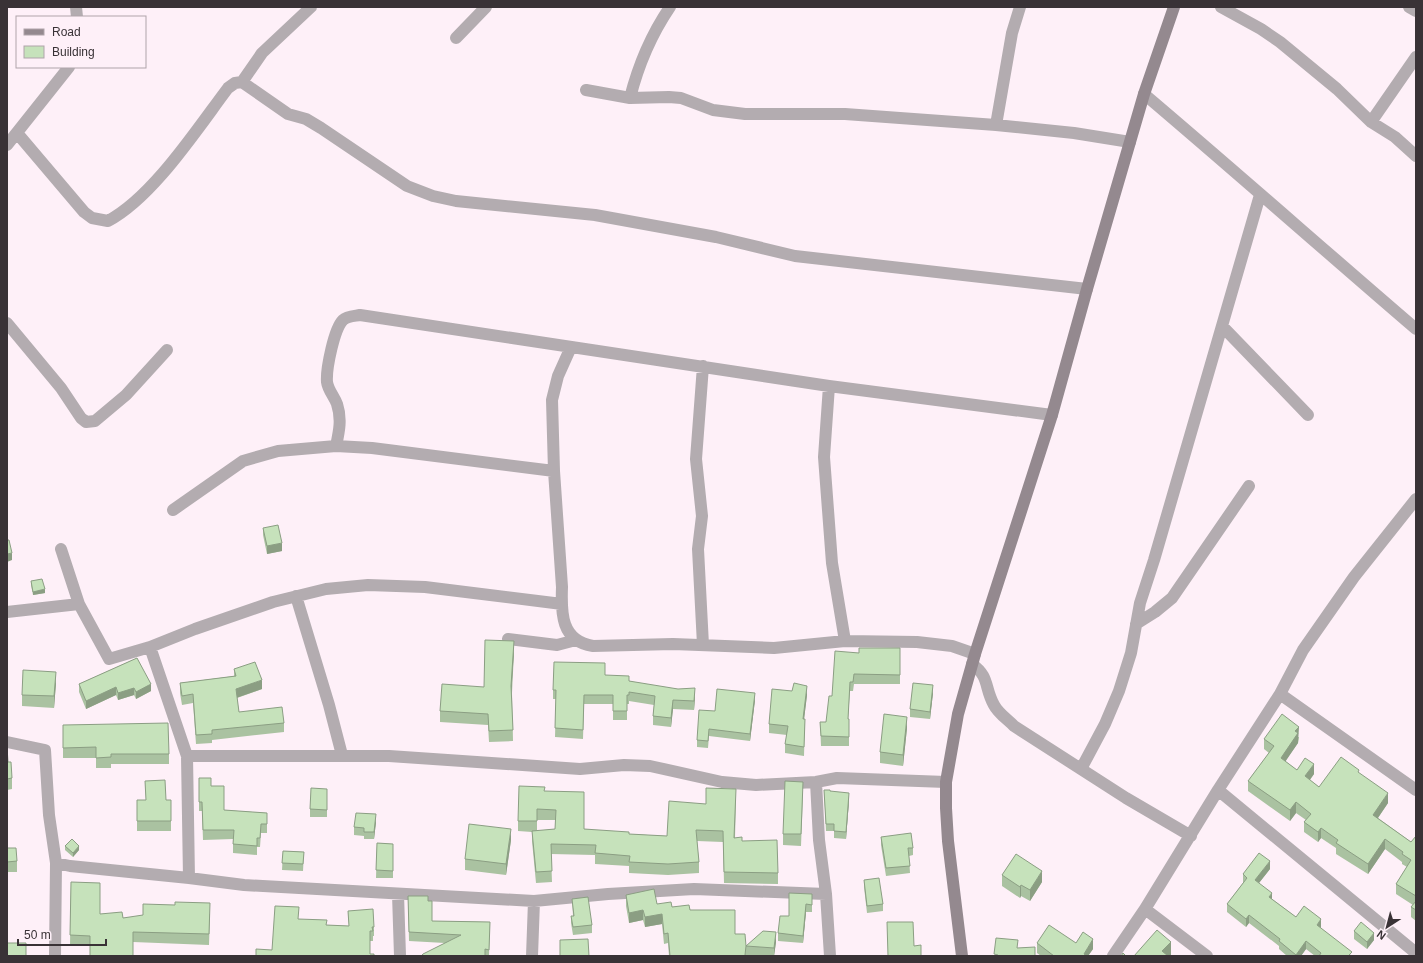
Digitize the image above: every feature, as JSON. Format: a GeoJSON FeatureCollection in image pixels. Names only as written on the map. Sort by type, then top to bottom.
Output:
{"type":"FeatureCollection","features":[{"type":"Feature","properties":{"kind":"street"},"geometry":{"type":"LineString","coordinates":[[242,82],[262,53],[311,7]]}},
{"type":"Feature","properties":{"kind":"street"},"geometry":{"type":"LineString","coordinates":[[456,38],[486,7]]}},
{"type":"Feature","properties":{"kind":"street"},"geometry":{"type":"LineString","coordinates":[[630,98],[636,73],[650,43],[670,7]]}},
{"type":"Feature","properties":{"kind":"street"},"geometry":{"type":"LineString","coordinates":[[996,125],[1012,34],[1020,7]]}},
{"type":"Feature","properties":{"kind":"street"},"geometry":{"type":"LineString","coordinates":[[962,956],[948,841],[946,782],[958,714],[974,659],[1052,415],[1144,94],[1174,7]]}},
{"type":"Feature","properties":{"kind":"street"},"geometry":{"type":"LineString","coordinates":[[1221,7],[1261,29],[1280,42],[1336,89],[1372,122],[1395,137],[1416,156]]}},
{"type":"Feature","properties":{"kind":"street"},"geometry":{"type":"LineString","coordinates":[[1409,7],[1416,11]]}},
{"type":"Feature","properties":{"kind":"street"},"geometry":{"type":"LineString","coordinates":[[1372,122],[1416,57]]}},
{"type":"Feature","properties":{"kind":"street"},"geometry":{"type":"LineString","coordinates":[[7,145],[68,68]]}},
{"type":"Feature","properties":{"kind":"street"},"geometry":{"type":"LineString","coordinates":[[17,133],[84,212],[92,218],[108,221],[130,205],[161,175],[228,88],[235,83],[242,82],[288,114],[306,119],[327,132],[406,186],[433,196],[456,201],[595,215],[716,237],[795,256],[1087,289]]}},
{"type":"Feature","properties":{"kind":"street"},"geometry":{"type":"LineString","coordinates":[[586,90],[630,98],[681,98],[713,110],[745,114],[845,114],[996,125],[1074,133],[1130,142]]}},
{"type":"Feature","properties":{"kind":"street"},"geometry":{"type":"LineString","coordinates":[[1144,94],[1233,169],[1260,195],[1416,329]]}},
{"type":"Feature","properties":{"kind":"street"},"geometry":{"type":"LineString","coordinates":[[1081,769],[1119,691],[1131,653],[1140,603],[1154,560],[1260,195]]}},
{"type":"Feature","properties":{"kind":"street"},"geometry":{"type":"LineString","coordinates":[[336,446],[340,427],[339,413],[329,389],[329,362],[338,326],[343,319],[360,315],[829,386],[1052,415]]}},
{"type":"Feature","properties":{"kind":"street"},"geometry":{"type":"LineString","coordinates":[[7,323],[61,388],[81,418],[86,422],[95,421],[126,395],[167,350]]}},
{"type":"Feature","properties":{"kind":"street"},"geometry":{"type":"LineString","coordinates":[[1222,326],[1308,415]]}},
{"type":"Feature","properties":{"kind":"street"},"geometry":{"type":"LineString","coordinates":[[571,347],[558,376],[552,400],[554,471],[562,604],[565,625],[576,640],[593,646],[703,645],[780,648],[844,641],[917,642],[952,646],[974,659],[983,673],[990,695],[998,711],[1014,726],[1126,798],[1191,836]]}},
{"type":"Feature","properties":{"kind":"street"},"geometry":{"type":"LineString","coordinates":[[703,366],[696,459],[702,516],[698,549],[703,645]]}},
{"type":"Feature","properties":{"kind":"street"},"geometry":{"type":"LineString","coordinates":[[829,386],[824,457],[832,563],[844,641]]}},
{"type":"Feature","properties":{"kind":"street"},"geometry":{"type":"LineString","coordinates":[[173,510],[242,461],[278,451],[336,446],[372,448],[554,471]]}},
{"type":"Feature","properties":{"kind":"street"},"geometry":{"type":"LineString","coordinates":[[1136,624],[1155,612],[1172,598],[1250,486]]}},
{"type":"Feature","properties":{"kind":"street"},"geometry":{"type":"LineString","coordinates":[[1113,956],[1145,909],[1218,790],[1280,694],[1303,650],[1354,577],[1416,499]]}},
{"type":"Feature","properties":{"kind":"street"},"geometry":{"type":"LineString","coordinates":[[61,549],[79,604],[109,659],[150,647],[259,606],[326,589],[368,585],[425,587],[562,604]]}},
{"type":"Feature","properties":{"kind":"street"},"geometry":{"type":"LineString","coordinates":[[296,596],[329,705],[342,755]]}},
{"type":"Feature","properties":{"kind":"street"},"geometry":{"type":"LineString","coordinates":[[7,612],[79,604]]}},
{"type":"Feature","properties":{"kind":"street"},"geometry":{"type":"LineString","coordinates":[[508,639],[557,644],[576,640]]}},
{"type":"Feature","properties":{"kind":"street"},"geometry":{"type":"LineString","coordinates":[[150,647],[186,756],[189,878]]}},
{"type":"Feature","properties":{"kind":"street"},"geometry":{"type":"LineString","coordinates":[[1280,694],[1414,785]]}},
{"type":"Feature","properties":{"kind":"street"},"geometry":{"type":"LineString","coordinates":[[7,742],[45,750],[49,815],[56,863],[55,956]]}},
{"type":"Feature","properties":{"kind":"street"},"geometry":{"type":"LineString","coordinates":[[186,756],[389,756],[580,769],[624,765],[650,766],[722,782],[756,785],[816,782],[837,778],[946,782]]}},
{"type":"Feature","properties":{"kind":"street"},"geometry":{"type":"LineString","coordinates":[[816,782],[819,840],[826,894],[830,956]]}},
{"type":"Feature","properties":{"kind":"street"},"geometry":{"type":"LineString","coordinates":[[1218,790],[1416,953]]}},
{"type":"Feature","properties":{"kind":"street"},"geometry":{"type":"LineString","coordinates":[[56,863],[70,866],[244,885],[534,901],[608,894],[694,889],[826,894]]}},
{"type":"Feature","properties":{"kind":"street"},"geometry":{"type":"LineString","coordinates":[[398,894],[400,956]]}},
{"type":"Feature","properties":{"kind":"street"},"geometry":{"type":"LineString","coordinates":[[532,956],[534,901]]}},
{"type":"Feature","properties":{"kind":"street"},"geometry":{"type":"LineString","coordinates":[[1145,909],[1206,956]]}},
{"type":"Feature","properties":{"kind":"building"},"geometry":{"type":"Polygon","coordinates":[[[278,525],[282,543],[267,546],[263,528],[278,525]]]}},
{"type":"Feature","properties":{"kind":"building"},"geometry":{"type":"Polygon","coordinates":[[[7,540],[9,540],[12,553],[7,554],[7,540]]]}},
{"type":"Feature","properties":{"kind":"building"},"geometry":{"type":"Polygon","coordinates":[[[42,579],[45,589],[33,592],[31,581],[42,579]]]}},
{"type":"Feature","properties":{"kind":"building"},"geometry":{"type":"Polygon","coordinates":[[[485,640],[514,641],[511,686],[513,730],[489,731],[488,714],[440,711],[442,684],[484,687],[485,640]]]}},
{"type":"Feature","properties":{"kind":"building"},"geometry":{"type":"Polygon","coordinates":[[[859,648],[900,648],[900,675],[854,674],[853,682],[850,682],[848,719],[849,737],[821,736],[820,722],[826,722],[829,696],[832,696],[835,651],[859,653],[859,648]]]}},
{"type":"Feature","properties":{"kind":"building"},"geometry":{"type":"Polygon","coordinates":[[[137,658],[151,684],[136,692],[134,688],[118,693],[116,687],[86,701],[79,684],[137,658]]]}},
{"type":"Feature","properties":{"kind":"building"},"geometry":{"type":"Polygon","coordinates":[[[255,662],[262,680],[236,689],[239,712],[282,707],[284,723],[212,730],[212,734],[196,735],[193,694],[182,696],[180,683],[236,676],[234,669],[255,662]]]}},
{"type":"Feature","properties":{"kind":"building"},"geometry":{"type":"Polygon","coordinates":[[[554,662],[605,663],[605,675],[629,676],[629,681],[678,689],[695,688],[694,701],[673,700],[671,718],[653,716],[655,696],[629,692],[629,695],[627,695],[627,711],[613,711],[613,695],[584,695],[583,730],[555,728],[556,690],[553,690],[554,662]]]}},
{"type":"Feature","properties":{"kind":"building"},"geometry":{"type":"Polygon","coordinates":[[[23,670],[56,672],[54,696],[22,695],[23,670]]]}},
{"type":"Feature","properties":{"kind":"building"},"geometry":{"type":"Polygon","coordinates":[[[794,683],[807,686],[803,719],[805,719],[804,747],[785,744],[788,726],[769,724],[772,689],[792,691],[794,683]]]}},
{"type":"Feature","properties":{"kind":"building"},"geometry":{"type":"Polygon","coordinates":[[[913,683],[933,685],[930,712],[910,709],[913,683]]]}},
{"type":"Feature","properties":{"kind":"building"},"geometry":{"type":"Polygon","coordinates":[[[717,689],[755,693],[750,734],[709,729],[708,741],[697,740],[699,710],[715,711],[717,689]]]}},
{"type":"Feature","properties":{"kind":"building"},"geometry":{"type":"Polygon","coordinates":[[[884,714],[907,717],[903,755],[880,752],[884,714]]]}},
{"type":"Feature","properties":{"kind":"building"},"geometry":{"type":"Polygon","coordinates":[[[1282,714],[1299,727],[1295,731],[1298,733],[1281,758],[1297,770],[1305,758],[1314,764],[1305,776],[1319,787],[1341,757],[1359,770],[1358,772],[1388,793],[1373,815],[1411,842],[1416,836],[1416,896],[1396,884],[1411,860],[1385,839],[1368,864],[1336,843],[1338,840],[1321,828],[1318,832],[1304,822],[1311,814],[1296,802],[1290,810],[1248,781],[1274,746],[1264,739],[1282,714]]]}},
{"type":"Feature","properties":{"kind":"building"},"geometry":{"type":"Polygon","coordinates":[[[168,723],[169,754],[111,754],[111,757],[96,758],[96,747],[63,748],[63,725],[168,723]]]}},
{"type":"Feature","properties":{"kind":"building"},"geometry":{"type":"Polygon","coordinates":[[[7,747],[8,762],[11,762],[12,778],[7,779],[7,747]]]}},
{"type":"Feature","properties":{"kind":"building"},"geometry":{"type":"Polygon","coordinates":[[[199,778],[211,778],[211,786],[224,786],[224,810],[267,813],[267,824],[261,824],[260,838],[257,838],[257,846],[233,844],[234,830],[203,830],[202,802],[199,802],[199,778]]]}},
{"type":"Feature","properties":{"kind":"building"},"geometry":{"type":"Polygon","coordinates":[[[165,780],[166,800],[171,800],[171,821],[137,821],[137,800],[146,800],[145,781],[165,780]]]}},
{"type":"Feature","properties":{"kind":"building"},"geometry":{"type":"Polygon","coordinates":[[[785,781],[803,782],[801,834],[783,834],[785,781]]]}},
{"type":"Feature","properties":{"kind":"building"},"geometry":{"type":"Polygon","coordinates":[[[519,786],[545,787],[544,791],[584,792],[584,829],[629,832],[629,834],[667,836],[669,801],[706,804],[706,788],[736,789],[734,838],[742,837],[742,841],[777,840],[778,873],[724,872],[723,831],[696,830],[699,862],[668,864],[629,862],[630,856],[595,853],[596,845],[551,844],[552,871],[536,872],[532,831],[555,829],[556,810],[537,809],[537,821],[518,821],[519,786]]]}},
{"type":"Feature","properties":{"kind":"building"},"geometry":{"type":"Polygon","coordinates":[[[311,788],[327,789],[327,810],[310,809],[311,788]]]}},
{"type":"Feature","properties":{"kind":"building"},"geometry":{"type":"Polygon","coordinates":[[[824,790],[849,793],[846,832],[834,831],[834,824],[826,824],[824,790]]]}},
{"type":"Feature","properties":{"kind":"building"},"geometry":{"type":"Polygon","coordinates":[[[356,813],[376,814],[374,832],[364,832],[364,828],[354,827],[356,813]]]}},
{"type":"Feature","properties":{"kind":"building"},"geometry":{"type":"Polygon","coordinates":[[[469,824],[511,829],[506,864],[465,859],[469,824]]]}},
{"type":"Feature","properties":{"kind":"building"},"geometry":{"type":"Polygon","coordinates":[[[911,833],[913,848],[908,848],[910,866],[886,868],[881,837],[911,833]]]}},
{"type":"Feature","properties":{"kind":"building"},"geometry":{"type":"Polygon","coordinates":[[[72,839],[79,846],[73,853],[65,846],[72,839]]]}},
{"type":"Feature","properties":{"kind":"building"},"geometry":{"type":"Polygon","coordinates":[[[377,843],[393,844],[393,871],[376,870],[377,843]]]}},
{"type":"Feature","properties":{"kind":"building"},"geometry":{"type":"Polygon","coordinates":[[[7,848],[16,848],[17,861],[7,862],[7,848]]]}},
{"type":"Feature","properties":{"kind":"building"},"geometry":{"type":"Polygon","coordinates":[[[283,851],[304,852],[303,864],[282,863],[283,851]]]}},
{"type":"Feature","properties":{"kind":"building"},"geometry":{"type":"Polygon","coordinates":[[[1259,853],[1270,861],[1255,880],[1272,893],[1269,897],[1296,917],[1304,906],[1321,919],[1317,925],[1352,952],[1349,955],[1351,956],[1319,956],[1321,953],[1306,941],[1296,955],[1279,941],[1280,939],[1249,915],[1246,919],[1227,904],[1247,878],[1243,874],[1259,853]]]}},
{"type":"Feature","properties":{"kind":"building"},"geometry":{"type":"Polygon","coordinates":[[[1016,854],[1042,871],[1030,890],[1021,885],[1020,887],[1002,875],[1016,854]]]}},
{"type":"Feature","properties":{"kind":"building"},"geometry":{"type":"Polygon","coordinates":[[[879,878],[883,904],[867,906],[864,880],[879,878]]]}},
{"type":"Feature","properties":{"kind":"building"},"geometry":{"type":"Polygon","coordinates":[[[71,882],[100,883],[100,914],[122,912],[123,918],[143,915],[143,904],[175,905],[175,902],[210,903],[209,934],[133,932],[133,956],[90,956],[90,936],[70,935],[71,882]]]}},
{"type":"Feature","properties":{"kind":"building"},"geometry":{"type":"Polygon","coordinates":[[[654,889],[657,904],[671,902],[672,907],[689,905],[690,910],[735,910],[735,934],[745,934],[745,955],[670,956],[668,933],[664,934],[662,914],[645,917],[643,910],[629,913],[626,895],[654,889]]]}},
{"type":"Feature","properties":{"kind":"building"},"geometry":{"type":"Polygon","coordinates":[[[789,893],[812,894],[812,905],[806,904],[803,936],[778,933],[780,916],[789,916],[789,893]]]}},
{"type":"Feature","properties":{"kind":"building"},"geometry":{"type":"Polygon","coordinates":[[[408,896],[428,896],[428,901],[432,901],[432,921],[490,922],[489,950],[485,949],[485,956],[421,956],[461,935],[409,932],[408,896]]]}},
{"type":"Feature","properties":{"kind":"building"},"geometry":{"type":"Polygon","coordinates":[[[588,897],[592,925],[573,927],[571,916],[574,916],[572,899],[588,897]]]}},
{"type":"Feature","properties":{"kind":"building"},"geometry":{"type":"Polygon","coordinates":[[[1416,901],[1416,910],[1411,907],[1416,901]]]}},
{"type":"Feature","properties":{"kind":"building"},"geometry":{"type":"Polygon","coordinates":[[[275,906],[299,907],[298,919],[327,920],[326,925],[349,926],[348,911],[373,909],[374,927],[372,927],[373,931],[370,931],[370,954],[374,954],[374,956],[256,956],[256,949],[272,950],[275,906]]]}},
{"type":"Feature","properties":{"kind":"building"},"geometry":{"type":"Polygon","coordinates":[[[887,922],[913,922],[914,946],[921,945],[921,956],[888,956],[887,922]]]}},
{"type":"Feature","properties":{"kind":"building"},"geometry":{"type":"Polygon","coordinates":[[[1361,922],[1374,933],[1367,942],[1354,931],[1361,922]]]}},
{"type":"Feature","properties":{"kind":"building"},"geometry":{"type":"Polygon","coordinates":[[[1049,925],[1076,943],[1083,932],[1093,939],[1084,954],[1087,956],[1054,956],[1037,943],[1049,925]]]}},
{"type":"Feature","properties":{"kind":"building"},"geometry":{"type":"Polygon","coordinates":[[[1157,930],[1171,942],[1162,951],[1168,956],[1134,956],[1157,930]]]}},
{"type":"Feature","properties":{"kind":"building"},"geometry":{"type":"Polygon","coordinates":[[[763,931],[776,932],[774,948],[746,946],[763,931]]]}},
{"type":"Feature","properties":{"kind":"building"},"geometry":{"type":"Polygon","coordinates":[[[996,938],[1018,940],[1017,948],[1035,947],[1035,956],[998,956],[994,954],[996,938]]]}},
{"type":"Feature","properties":{"kind":"building"},"geometry":{"type":"Polygon","coordinates":[[[588,939],[589,956],[560,956],[560,940],[588,939]]]}},
{"type":"Feature","properties":{"kind":"building"},"geometry":{"type":"Polygon","coordinates":[[[7,943],[26,943],[26,956],[7,956],[7,943]]]}}]}
